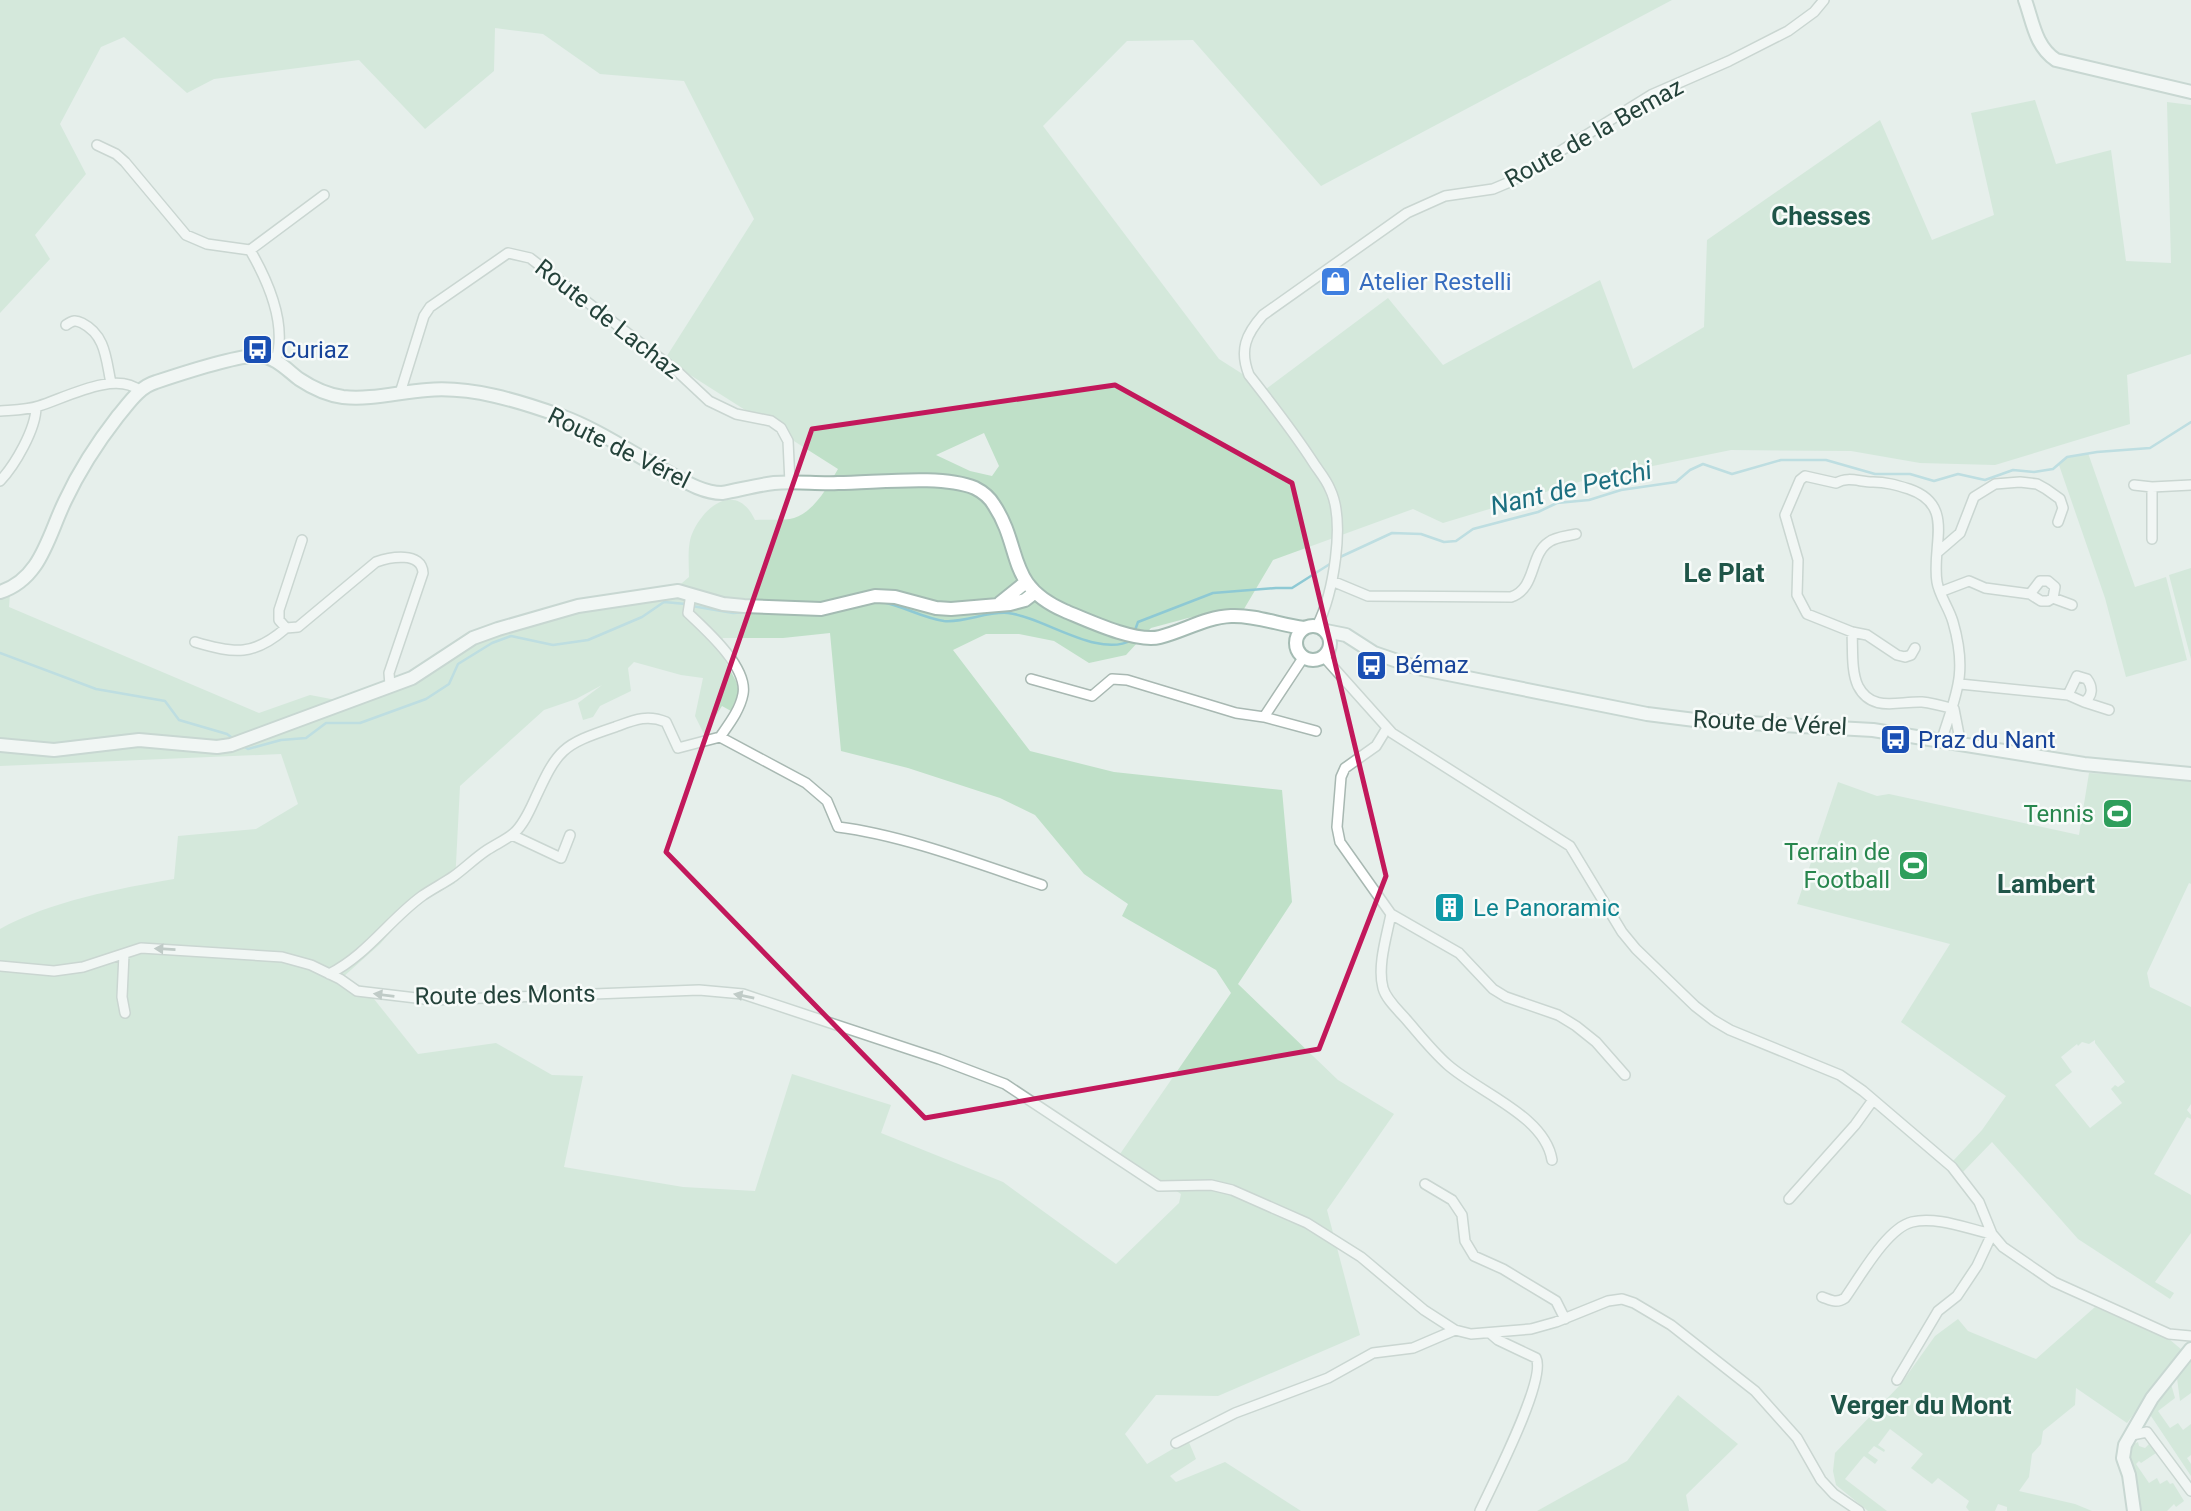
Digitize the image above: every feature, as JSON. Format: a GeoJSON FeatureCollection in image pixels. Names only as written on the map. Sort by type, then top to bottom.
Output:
{"type":"FeatureCollection","features":[{"type":"Feature","properties":{"kind":"street","name":"Route de la Bemaz"},"geometry":{"type":"LineString","coordinates":[[1321,628],[1329,599],[1336,548],[1337,524],[1331,491],[1303,447],[1249,374],[1244,363],[1245,338],[1253,325],[1265,313],[1407,213],[1445,196],[1493,189],[1512,181],[1651,95],[1729,61],[1788,31],[1814,12],[1824,0]]}},
{"type":"Feature","properties":{"kind":"street"},"geometry":{"type":"LineString","coordinates":[[2025,0],[2042,48],[2056,60],[2191,93]]}},
{"type":"Feature","properties":{"kind":"street"},"geometry":{"type":"LineString","coordinates":[[97,145],[116,154],[125,162],[186,235],[206,244],[250,250],[324,195]]}},
{"type":"Feature","properties":{"kind":"street"},"geometry":{"type":"LineString","coordinates":[[0,592],[18,584],[36,566],[64,502],[99,440],[140,391],[155,382],[252,356],[275,360],[279,348],[276,310],[250,250]]}},
{"type":"Feature","properties":{"kind":"street","name":"Route de Lachaz"},"geometry":{"type":"LineString","coordinates":[[400,393],[424,316],[430,307],[508,253],[530,258],[678,372],[709,401],[736,414],[771,421],[781,428],[789,441],[790,482]]}},
{"type":"Feature","properties":{"kind":"street"},"geometry":{"type":"LineString","coordinates":[[66,325],[71,321],[78,321],[99,335],[111,383]]}},
{"type":"Feature","properties":{"kind":"street","name":"Route de Vérel"},"geometry":{"type":"LineString","coordinates":[[275,360],[309,385],[342,397],[371,397],[442,389],[469,391],[536,408],[562,417],[688,483],[712,492],[790,482],[947,482],[976,489],[995,506],[1030,588]]}},
{"type":"Feature","properties":{"kind":"street"},"geometry":{"type":"LineString","coordinates":[[0,411],[36,407],[111,383],[131,385],[140,391]]}},
{"type":"Feature","properties":{"kind":"street"},"geometry":{"type":"LineString","coordinates":[[0,481],[20,451],[36,416],[36,407]]}},
{"type":"Feature","properties":{"kind":"street"},"geometry":{"type":"LineString","coordinates":[[1915,648],[1911,655],[1897,655],[1872,638],[1807,614],[1797,595],[1798,560],[1785,515],[1800,480],[1805,476],[1836,483],[1846,478],[1884,481],[1923,494],[1934,504],[1938,552],[1936,575],[1957,639],[1960,684],[1941,742]]}},
{"type":"Feature","properties":{"kind":"street"},"geometry":{"type":"LineString","coordinates":[[1938,552],[1960,533],[1974,497],[1995,484],[2020,482],[2046,488],[2060,499],[2063,508],[2058,522]]}},
{"type":"Feature","properties":{"kind":"street"},"geometry":{"type":"LineString","coordinates":[[2134,485],[2191,485]]}},
{"type":"Feature","properties":{"kind":"street"},"geometry":{"type":"LineString","coordinates":[[2152,486],[2152,539]]}},
{"type":"Feature","properties":{"kind":"street"},"geometry":{"type":"LineString","coordinates":[[1332,580],[1368,596],[1511,597],[1520,594],[1526,587],[1542,549],[1549,541],[1576,534]]}},
{"type":"Feature","properties":{"kind":"street"},"geometry":{"type":"LineString","coordinates":[[286,628],[279,620],[279,610],[302,540]]}},
{"type":"Feature","properties":{"kind":"street"},"geometry":{"type":"LineString","coordinates":[[195,642],[216,649],[237,651],[269,643],[286,628],[298,626],[376,562],[406,558],[419,562],[423,573],[389,673],[390,685]]}},
{"type":"Feature","properties":{"kind":"street"},"geometry":{"type":"LineString","coordinates":[[1940,592],[1969,581],[1985,588],[2030,594],[2041,601],[2048,601],[2053,598],[2055,587],[2043,580],[2036,583],[2030,594]]}},
{"type":"Feature","properties":{"kind":"street"},"geometry":{"type":"LineString","coordinates":[[0,745],[54,750],[139,740],[217,747],[237,743],[412,678],[452,650],[498,629],[578,606],[678,591],[690,598],[723,604],[797,609],[835,607],[875,596],[895,597],[936,608],[951,609],[996,604],[1030,588],[1046,602],[1067,612],[1119,632],[1148,639],[1223,617],[1261,617],[1304,628],[1321,628],[1330,639],[1327,653]]}},
{"type":"Feature","properties":{"kind":"street"},"geometry":{"type":"LineString","coordinates":[[329,974],[350,963],[378,939],[392,920],[423,895],[512,835],[530,810],[547,771],[561,752],[578,739],[641,718],[656,718],[666,723],[678,748],[719,737],[737,711],[744,691],[740,673],[711,635],[688,613],[690,598]]}},
{"type":"Feature","properties":{"kind":"street"},"geometry":{"type":"LineString","coordinates":[[2053,598],[2072,605]]}},
{"type":"Feature","properties":{"kind":"street"},"geometry":{"type":"LineString","coordinates":[[1247,617],[1280,632],[1296,644],[1303,658],[1314,661],[1340,643],[1356,643]]}},
{"type":"Feature","properties":{"kind":"street"},"geometry":{"type":"LineString","coordinates":[[1296,644],[1298,635],[1304,628]]}},
{"type":"Feature","properties":{"kind":"street","name":"Route de Vérel"},"geometry":{"type":"LineString","coordinates":[[1321,628],[1346,635],[1374,653],[1418,668],[1647,714],[1695,720],[1862,729],[2117,769],[2191,774]]}},
{"type":"Feature","properties":{"kind":"street"},"geometry":{"type":"LineString","coordinates":[[1852,632],[1859,687],[1872,701],[1884,705],[1924,702],[1954,709]]}},
{"type":"Feature","properties":{"kind":"street"},"geometry":{"type":"LineString","coordinates":[[1327,653],[1387,728],[1570,846],[1622,932],[1656,968],[1713,1020],[1730,1030],[1840,1075],[1873,1100],[1952,1167],[1979,1202],[1992,1234],[2003,1247],[2054,1283],[2169,1334],[2191,1336]]}},
{"type":"Feature","properties":{"kind":"street"},"geometry":{"type":"LineString","coordinates":[[1264,717],[1303,658]]}},
{"type":"Feature","properties":{"kind":"street"},"geometry":{"type":"LineString","coordinates":[[2068,695],[2075,677],[2083,676],[2092,689],[2088,700],[2084,702]]}},
{"type":"Feature","properties":{"kind":"street"},"geometry":{"type":"LineString","coordinates":[[1031,679],[1092,696],[1112,679],[1127,680],[1236,713],[1264,717],[1316,731]]}},
{"type":"Feature","properties":{"kind":"street"},"geometry":{"type":"LineString","coordinates":[[1960,684],[2068,695],[2109,710]]}},
{"type":"Feature","properties":{"kind":"street"},"geometry":{"type":"LineString","coordinates":[[1954,709],[1961,745]]}},
{"type":"Feature","properties":{"kind":"street"},"geometry":{"type":"LineString","coordinates":[[1387,728],[1376,746],[1345,768],[1340,786],[1337,827],[1340,842],[1391,914],[1459,953],[1493,989],[1558,1015],[1576,1026],[1596,1042],[1625,1074]]}},
{"type":"Feature","properties":{"kind":"street"},"geometry":{"type":"LineString","coordinates":[[719,737],[806,782],[827,801],[838,827],[960,858],[1042,885]]}},
{"type":"Feature","properties":{"kind":"street"},"geometry":{"type":"LineString","coordinates":[[512,835],[561,858],[570,835]]}},
{"type":"Feature","properties":{"kind":"street"},"geometry":{"type":"LineString","coordinates":[[1391,914],[1382,977],[1386,996],[1448,1065],[1535,1127],[1550,1147],[1552,1160]]}},
{"type":"Feature","properties":{"kind":"street","name":"Route des Monts"},"geometry":{"type":"LineString","coordinates":[[0,967],[54,971],[83,967],[141,948],[282,957],[311,965],[357,991],[433,1000],[699,990],[743,994],[939,1059],[1004,1084],[1159,1185],[1211,1185],[1232,1190],[1307,1223],[1361,1257],[1424,1310],[1455,1330]]}},
{"type":"Feature","properties":{"kind":"street"},"geometry":{"type":"LineString","coordinates":[[124,954],[122,998],[125,1013]]}},
{"type":"Feature","properties":{"kind":"street"},"geometry":{"type":"LineString","coordinates":[[1789,1199],[1847,1134],[1873,1100]]}},
{"type":"Feature","properties":{"kind":"street"},"geometry":{"type":"LineString","coordinates":[[1425,1184],[1452,1200],[1461,1215],[1465,1241],[1474,1256],[1503,1269],[1556,1301],[1565,1319]]}},
{"type":"Feature","properties":{"kind":"street"},"geometry":{"type":"LineString","coordinates":[[1822,1297],[1839,1302],[1845,1298],[1890,1236],[1911,1222],[1938,1222],[1992,1234]]}},
{"type":"Feature","properties":{"kind":"street"},"geometry":{"type":"LineString","coordinates":[[1897,1380],[1938,1311],[1957,1296],[1977,1266],[1992,1234]]}},
{"type":"Feature","properties":{"kind":"street"},"geometry":{"type":"LineString","coordinates":[[1176,1443],[1235,1413],[1328,1378],[1373,1353],[1413,1348],[1455,1330],[1471,1334],[1491,1334],[1531,1329],[1565,1319],[1608,1301],[1622,1299],[1653,1312],[1755,1391],[1797,1438],[1821,1480],[1834,1494],[1859,1511]]}},
{"type":"Feature","properties":{"kind":"street"},"geometry":{"type":"LineString","coordinates":[[1480,1511],[1529,1402],[1538,1370],[1536,1358],[1491,1334]]}},
{"type":"Feature","properties":{"kind":"street"},"geometry":{"type":"LineString","coordinates":[[2134,1511],[2129,1475],[2123,1458],[2125,1445],[2152,1398],[2191,1349]]}},
{"type":"Feature","properties":{"kind":"street"},"geometry":{"type":"LineString","coordinates":[[2132,1434],[2147,1432],[2191,1492]]}},
{"type":"Feature","properties":{"kind":"highlighted area"},"geometry":{"type":"Polygon","coordinates":[[[1115,385],[1292,483],[1386,876],[1319,1049],[925,1118],[666,852],[812,429],[1115,385]]]}},
{"type":"Feature","properties":{"kind":"green space"},"geometry":{"type":"Polygon","coordinates":[[[0,0],[1672,0],[1321,186],[1193,40],[1127,41],[1043,126],[1219,359],[1266,389],[1388,298],[1443,365],[1600,280],[1633,369],[1704,327],[1707,240],[1880,120],[1932,240],[1994,215],[1971,113],[2035,100],[2056,164],[2111,150],[2126,261],[2171,263],[2167,102],[2191,105],[2191,354],[2127,375],[2130,424],[1995,465],[1920,463],[1851,451],[1731,450],[1589,479],[1443,523],[1413,509],[1273,560],[1244,609],[1188,618],[1151,628],[1126,655],[1089,663],[1054,641],[1019,634],[986,634],[953,650],[1030,751],[1114,772],[1282,790],[1292,902],[1238,984],[1338,1080],[1394,1114],[1327,1210],[1360,1335],[1218,1396],[1156,1395],[1125,1434],[1147,1464],[1188,1440],[1196,1459],[1170,1476],[1176,1482],[1225,1462],[1301,1511],[0,1511],[0,929],[19,919],[62,904],[174,879],[178,836],[256,829],[298,804],[281,754],[0,766],[0,595],[10,594],[9,607],[259,713],[310,695],[352,703],[484,638],[569,613],[668,595],[689,577],[690,539],[697,523],[712,507],[730,500],[748,508],[755,520],[794,518],[815,504],[838,469],[665,359],[754,219],[684,81],[600,74],[543,34],[495,28],[494,71],[425,129],[359,60],[214,79],[187,93],[124,37],[101,47],[60,124],[86,174],[35,235],[50,259],[0,313],[0,0]],[[984,433],[936,455],[970,471],[992,476],[999,466],[984,433]],[[830,633],[783,638],[723,638],[718,648],[739,692],[731,711],[722,706],[704,734],[695,716],[703,678],[634,662],[628,668],[631,691],[600,706],[593,717],[583,720],[578,703],[602,685],[576,699],[544,710],[460,786],[455,883],[411,908],[380,944],[343,977],[366,989],[418,1054],[496,1043],[552,1075],[583,1076],[564,1167],[683,1187],[755,1191],[792,1074],[891,1105],[881,1133],[1003,1182],[1116,1264],[1179,1203],[1181,1194],[1120,1154],[1231,993],[1216,970],[1122,916],[1128,904],[1084,874],[1035,815],[1000,798],[908,768],[841,751],[830,633]]]}},
{"type":"Feature","properties":{"kind":"green space"},"geometry":{"type":"Polygon","coordinates":[[[2088,453],[2135,587],[2166,577],[2187,660],[2126,677],[2105,598],[2059,465],[2067,457],[2088,453]]]}},
{"type":"Feature","properties":{"kind":"green space"},"geometry":{"type":"Polygon","coordinates":[[[2191,568],[2191,659],[2169,575],[2191,568]]]}},
{"type":"Feature","properties":{"kind":"green space"},"geometry":{"type":"Polygon","coordinates":[[[2089,773],[2191,778],[2191,884],[2189,883],[2147,973],[2150,987],[2191,1007],[2191,1104],[2187,1110],[2191,1119],[2187,1117],[2154,1174],[2191,1195],[2191,1233],[2155,1282],[2174,1293],[2170,1299],[2078,1239],[1992,1142],[1963,1172],[1953,1161],[1982,1130],[2006,1096],[1901,1022],[1950,944],[1797,904],[1838,782],[1877,796],[1889,794],[2079,835],[2089,773]],[[2095,1040],[2089,1044],[2077,1044],[2061,1057],[2072,1072],[2055,1085],[2090,1128],[2122,1103],[2111,1089],[2125,1082],[2095,1040]]]}},
{"type":"Feature","properties":{"kind":"green space"},"geometry":{"type":"Polygon","coordinates":[[[2095,1307],[2169,1339],[2182,1350],[2127,1423],[2076,1388],[2075,1405],[2043,1431],[2041,1444],[2032,1454],[2029,1477],[2019,1491],[2075,1504],[2092,1511],[2007,1511],[2007,1507],[1998,1504],[1995,1511],[1969,1511],[1966,1507],[1969,1501],[1938,1478],[1932,1484],[1911,1468],[1923,1454],[1890,1429],[1878,1445],[1884,1452],[1874,1446],[1868,1453],[1878,1460],[1875,1464],[1864,1456],[1845,1479],[1887,1511],[1868,1511],[1836,1485],[1833,1471],[1835,1453],[1900,1385],[1935,1336],[1958,1319],[1968,1331],[2036,1359],[2095,1307]]]}},
{"type":"Feature","properties":{"kind":"green space"},"geometry":{"type":"Polygon","coordinates":[[[2191,1360],[2191,1393],[2180,1401],[2177,1378],[2191,1360]]]}},
{"type":"Feature","properties":{"kind":"green space"},"geometry":{"type":"Polygon","coordinates":[[[2171,1384],[2175,1398],[2158,1411],[2170,1428],[2178,1423],[2183,1430],[2191,1424],[2191,1455],[2187,1458],[2191,1464],[2191,1476],[2149,1413],[2171,1384]]]}},
{"type":"Feature","properties":{"kind":"green space"},"geometry":{"type":"Polygon","coordinates":[[[1678,1395],[1738,1444],[1686,1495],[1689,1511],[1537,1511],[1627,1461],[1678,1395]]]}},
{"type":"Feature","properties":{"kind":"green space"},"geometry":{"type":"Polygon","coordinates":[[[2138,1442],[2139,1446],[2145,1448],[2150,1443],[2156,1453],[2136,1464],[2149,1483],[2157,1478],[2160,1484],[2167,1480],[2170,1484],[2173,1483],[2184,1501],[2176,1507],[2174,1504],[2167,1511],[2140,1511],[2135,1471],[2129,1454],[2132,1445],[2138,1442]]]}},
{"type":"Feature","properties":{"kind":"waterway","name":"Nant de Petchi"},"geometry":{"type":"LineString","coordinates":[[1338,558],[1392,533],[1421,534],[1444,542],[1456,541],[1473,529],[1538,512],[1557,503],[1589,500],[1621,490],[1676,482],[1690,470],[1703,464],[1732,474],[1781,460],[1826,460],[1875,474],[1910,474],[1934,481],[1958,474],[1985,480],[2013,470],[2034,472],[2053,469],[2067,457],[2150,448],[2191,422]]}},
{"type":"Feature","properties":{"kind":"waterway","name":"Nant de Petchi"},"geometry":{"type":"LineString","coordinates":[[1134,633],[1138,622],[1213,593],[1292,588],[1333,562]]}},
{"type":"Feature","properties":{"kind":"waterway","name":"Nant de Petchi"},"geometry":{"type":"LineString","coordinates":[[243,746],[248,749],[281,740],[306,738],[326,723],[360,723],[426,699],[449,684],[458,664],[492,643],[511,636],[553,645],[588,640],[642,617],[664,602],[686,604]]}},
{"type":"Feature","properties":{"kind":"waterway","name":"Nant de Petchi"},"geometry":{"type":"LineString","coordinates":[[882,602],[944,621],[1008,613],[1087,641],[1118,644],[1132,640]]}},
{"type":"Feature","properties":{"kind":"waterway","name":"Nant de Petchi"},"geometry":{"type":"LineString","coordinates":[[692,606],[733,613],[751,612]]}},
{"type":"Feature","properties":{"kind":"waterway","name":"Nant de Petchi"},"geometry":{"type":"LineString","coordinates":[[821,614],[845,609]]}},
{"type":"Feature","properties":{"kind":"waterway","name":"Nant de Petchi"},"geometry":{"type":"LineString","coordinates":[[0,653],[96,689],[165,701],[179,720],[227,734],[235,740]]}},
{"type":"Feature","properties":{"kind":"place","name":"Atelier Restelli"},"geometry":{"type":"Point","coordinates":[1336,282]}},
{"type":"Feature","properties":{"kind":"place","name":"Curiaz"},"geometry":{"type":"Point","coordinates":[258,350]}},
{"type":"Feature","properties":{"kind":"place","name":"Bémaz"},"geometry":{"type":"Point","coordinates":[1372,665]}},
{"type":"Feature","properties":{"kind":"place","name":"Praz du Nant"},"geometry":{"type":"Point","coordinates":[1895,740]}},
{"type":"Feature","properties":{"kind":"place","name":"Tennis"},"geometry":{"type":"Point","coordinates":[2117,814]}},
{"type":"Feature","properties":{"kind":"place","name":"Terrain de Football"},"geometry":{"type":"Point","coordinates":[1913,866]}},
{"type":"Feature","properties":{"kind":"place","name":"Le Panoramic"},"geometry":{"type":"Point","coordinates":[1450,908]}},
{"type":"Feature","properties":{"kind":"district","name":"Chesses"},"geometry":{"type":"Point","coordinates":[1821,216]}},
{"type":"Feature","properties":{"kind":"district","name":"Le Plat"},"geometry":{"type":"Point","coordinates":[1724,573]}},
{"type":"Feature","properties":{"kind":"district","name":"Lambert"},"geometry":{"type":"Point","coordinates":[2046,884]}},
{"type":"Feature","properties":{"kind":"district","name":"Verger du Mont"},"geometry":{"type":"Point","coordinates":[1921,1405]}}]}
